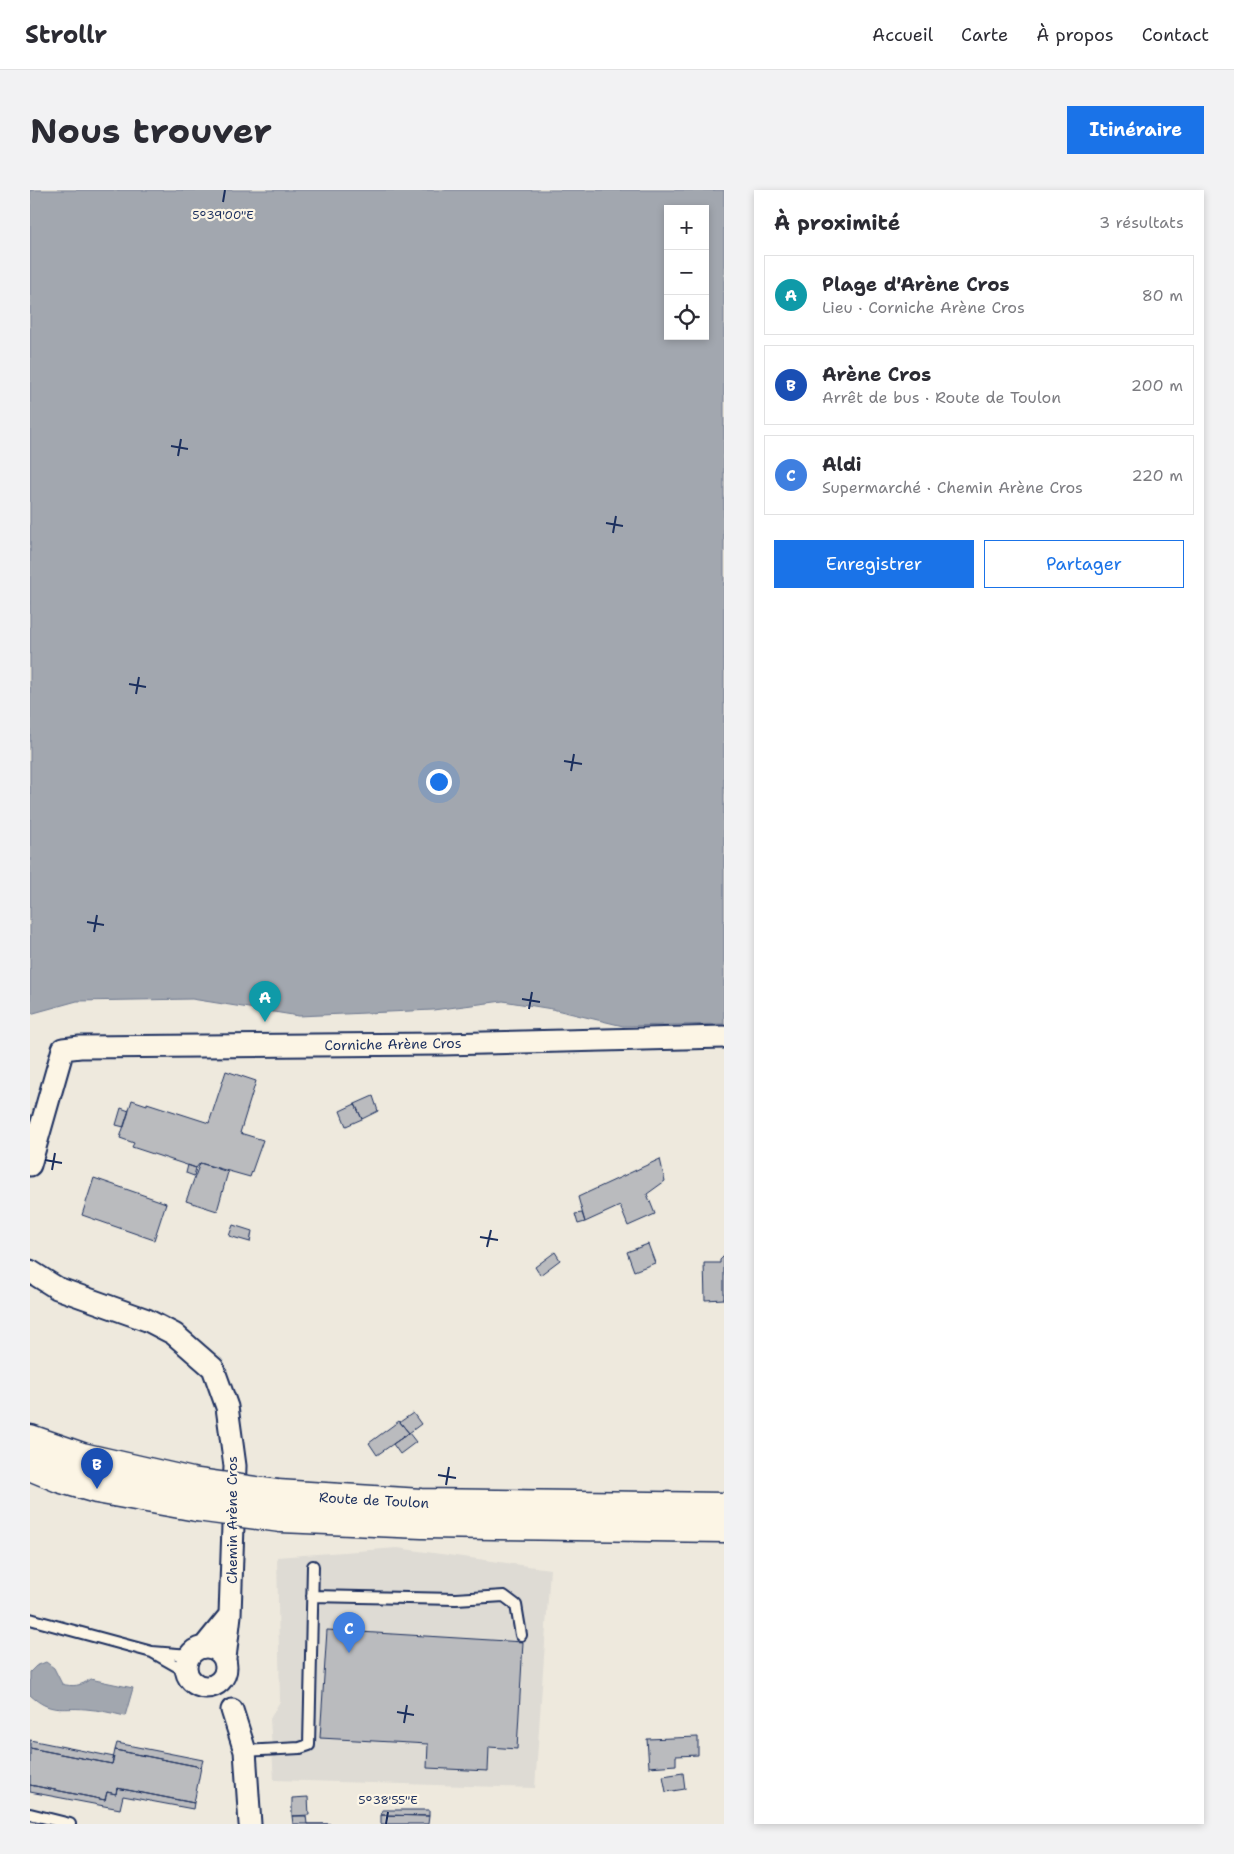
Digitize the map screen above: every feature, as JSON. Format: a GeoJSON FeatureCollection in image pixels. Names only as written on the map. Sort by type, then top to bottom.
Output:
{"type":"FeatureCollection","features":[{"type":"Feature","properties":{"kind":"main road","name":"Route de Toulon"},"geometry":{"type":"LineString","coordinates":[[30,1439],[194,1494]]}},
{"type":"Feature","properties":{"kind":"main road","name":"Route de Toulon"},"geometry":{"type":"LineString","coordinates":[[30,1466],[59,1478],[97,1489],[194,1494],[422,1524],[724,1528]]}},
{"type":"Feature","properties":{"kind":"main road","name":"Route de Toulon"},"geometry":{"type":"LineString","coordinates":[[279,1506],[421,1503],[724,1507]]}},
{"type":"Feature","properties":{"kind":"street","name":"Corniche Arène Cros"},"geometry":{"type":"LineString","coordinates":[[30,1164],[63,1049],[80,1047],[443,1044],[724,1037]]}},
{"type":"Feature","properties":{"kind":"street","name":"Chemin Arène Cros"},"geometry":{"type":"LineString","coordinates":[[30,1271],[57,1288],[147,1320],[174,1334],[213,1368],[227,1407],[235,1466],[230,1615],[218,1675]]}},
{"type":"Feature","properties":{"kind":"street"},"geometry":{"type":"LineString","coordinates":[[218,1675],[198,1686],[191,1680],[193,1658],[230,1615]]}},
{"type":"Feature","properties":{"kind":"street"},"geometry":{"type":"LineString","coordinates":[[193,1658],[212,1648],[220,1652],[218,1675],[245,1750],[250,1824]]}},
{"type":"Feature","properties":{"kind":"lane"},"geometry":{"type":"LineString","coordinates":[[30,1472],[59,1478]]}},
{"type":"Feature","properties":{"kind":"lane"},"geometry":{"type":"LineString","coordinates":[[245,1750],[300,1748],[309,1745],[313,1566]]}},
{"type":"Feature","properties":{"kind":"lane"},"geometry":{"type":"LineString","coordinates":[[312,1596],[456,1599],[504,1596],[516,1605],[521,1635]]}},
{"type":"Feature","properties":{"kind":"lane"},"geometry":{"type":"LineString","coordinates":[[30,1619],[152,1652],[193,1658]]}},
{"type":"Feature","properties":{"kind":"lane"},"geometry":{"type":"LineString","coordinates":[[152,1652],[193,1658]]}},
{"type":"Feature","properties":{"kind":"lane"},"geometry":{"type":"LineString","coordinates":[[30,1814],[70,1824]]}},
{"type":"Feature","properties":{"kind":"shaded area"},"geometry":{"type":"Polygon","coordinates":[[[30,190],[724,190],[724,1024],[623,1026],[552,1009],[503,1001],[433,1010],[299,1016],[192,999],[77,1001],[30,1014],[30,190]]]}},
{"type":"Feature","properties":{"kind":"shaded area"},"geometry":{"type":"Polygon","coordinates":[[[397,1548],[550,1569],[535,1788],[274,1780],[270,1719],[280,1701],[277,1557],[397,1548]]]}},
{"type":"Feature","properties":{"kind":"shaded area"},"geometry":{"type":"Polygon","coordinates":[[[46,1662],[54,1668],[62,1684],[77,1685],[90,1679],[133,1688],[125,1716],[91,1709],[50,1707],[37,1701],[30,1695],[30,1672],[36,1666],[46,1662]]]}},
{"type":"Feature","properties":{"kind":"building"},"geometry":{"type":"Polygon","coordinates":[[[226,1071],[256,1081],[240,1133],[263,1140],[250,1177],[200,1163],[196,1168],[132,1147],[134,1143],[120,1138],[132,1100],[209,1123],[226,1071]]]}},
{"type":"Feature","properties":{"kind":"building"},"geometry":{"type":"Polygon","coordinates":[[[373,1096],[378,1111],[362,1119],[355,1104],[373,1096]]]}},
{"type":"Feature","properties":{"kind":"building"},"geometry":{"type":"Polygon","coordinates":[[[355,1104],[362,1119],[346,1126],[340,1111],[355,1104]]]}},
{"type":"Feature","properties":{"kind":"building"},"geometry":{"type":"Polygon","coordinates":[[[121,1108],[129,1111],[124,1127],[116,1125],[121,1108]]]}},
{"type":"Feature","properties":{"kind":"building"},"geometry":{"type":"Polygon","coordinates":[[[660,1159],[665,1181],[647,1194],[655,1214],[628,1226],[620,1206],[585,1222],[578,1197],[660,1159]]]}},
{"type":"Feature","properties":{"kind":"building"},"geometry":{"type":"Polygon","coordinates":[[[200,1163],[228,1172],[217,1211],[186,1201],[200,1163]]]}},
{"type":"Feature","properties":{"kind":"building"},"geometry":{"type":"Polygon","coordinates":[[[188,1165],[196,1168],[194,1176],[186,1173],[188,1165]]]}},
{"type":"Feature","properties":{"kind":"building"},"geometry":{"type":"Polygon","coordinates":[[[94,1178],[166,1203],[154,1240],[82,1215],[94,1178]]]}},
{"type":"Feature","properties":{"kind":"building"},"geometry":{"type":"Polygon","coordinates":[[[582,1213],[585,1222],[578,1224],[575,1214],[582,1213]]]}},
{"type":"Feature","properties":{"kind":"building"},"geometry":{"type":"Polygon","coordinates":[[[233,1225],[252,1231],[250,1242],[229,1236],[233,1225]]]}},
{"type":"Feature","properties":{"kind":"building"},"geometry":{"type":"Polygon","coordinates":[[[648,1244],[655,1263],[634,1271],[627,1252],[648,1244]]]}},
{"type":"Feature","properties":{"kind":"building"},"geometry":{"type":"Polygon","coordinates":[[[555,1252],[560,1260],[540,1275],[535,1267],[555,1252]]]}},
{"type":"Feature","properties":{"kind":"building"},"geometry":{"type":"Polygon","coordinates":[[[724,1256],[724,1299],[705,1300],[704,1263],[720,1263],[724,1256]]]}},
{"type":"Feature","properties":{"kind":"building"},"geometry":{"type":"Polygon","coordinates":[[[413,1413],[421,1424],[409,1433],[400,1422],[413,1413]]]}},
{"type":"Feature","properties":{"kind":"building"},"geometry":{"type":"Polygon","coordinates":[[[399,1421],[409,1433],[377,1455],[369,1443],[399,1421]]]}},
{"type":"Feature","properties":{"kind":"building"},"geometry":{"type":"Polygon","coordinates":[[[409,1433],[416,1442],[400,1454],[393,1444],[409,1433]]]}},
{"type":"Feature","properties":{"kind":"building"},"geometry":{"type":"Polygon","coordinates":[[[327,1630],[523,1642],[517,1749],[489,1747],[488,1771],[427,1768],[428,1744],[320,1738],[327,1630]]]}},
{"type":"Feature","properties":{"kind":"building"},"geometry":{"type":"Polygon","coordinates":[[[698,1737],[698,1755],[676,1756],[676,1765],[649,1767],[647,1739],[698,1737]]]}},
{"type":"Feature","properties":{"kind":"building"},"geometry":{"type":"Polygon","coordinates":[[[30,1740],[114,1757],[112,1764],[30,1748],[30,1740]]]}},
{"type":"Feature","properties":{"kind":"building"},"geometry":{"type":"Polygon","coordinates":[[[117,1743],[203,1760],[201,1767],[115,1750],[117,1743]]]}},
{"type":"Feature","properties":{"kind":"building"},"geometry":{"type":"Polygon","coordinates":[[[30,1748],[112,1764],[115,1750],[201,1767],[194,1803],[117,1788],[116,1794],[107,1792],[105,1800],[30,1785],[30,1748]]]}},
{"type":"Feature","properties":{"kind":"building"},"geometry":{"type":"Polygon","coordinates":[[[683,1773],[685,1789],[666,1792],[663,1776],[683,1773]]]}},
{"type":"Feature","properties":{"kind":"building"},"geometry":{"type":"Polygon","coordinates":[[[30,1785],[105,1800],[107,1792],[116,1794],[117,1788],[194,1803],[193,1809],[123,1796],[120,1809],[30,1792],[30,1785]]]}},
{"type":"Feature","properties":{"kind":"building"},"geometry":{"type":"Polygon","coordinates":[[[308,1797],[309,1815],[292,1816],[292,1798],[308,1797]]]}},
{"type":"Feature","properties":{"kind":"building"},"geometry":{"type":"Polygon","coordinates":[[[382,1810],[429,1810],[429,1816],[381,1815],[382,1810]]]}},
{"type":"Feature","properties":{"kind":"building"},"geometry":{"type":"Polygon","coordinates":[[[381,1815],[429,1816],[428,1824],[381,1824],[381,1815]]]}},
{"type":"Feature","properties":{"kind":"building"},"geometry":{"type":"Polygon","coordinates":[[[292,1816],[306,1816],[307,1824],[293,1824],[292,1816]]]}},
{"type":"Feature","properties":{"kind":"place","name":"Plage d'Arène Cros"},"geometry":{"type":"Point","coordinates":[265,1022]}},
{"type":"Feature","properties":{"kind":"place","name":"Arène Cros"},"geometry":{"type":"Point","coordinates":[97,1489]}},
{"type":"Feature","properties":{"kind":"place","name":"Aldi"},"geometry":{"type":"Point","coordinates":[349,1653]}}]}
